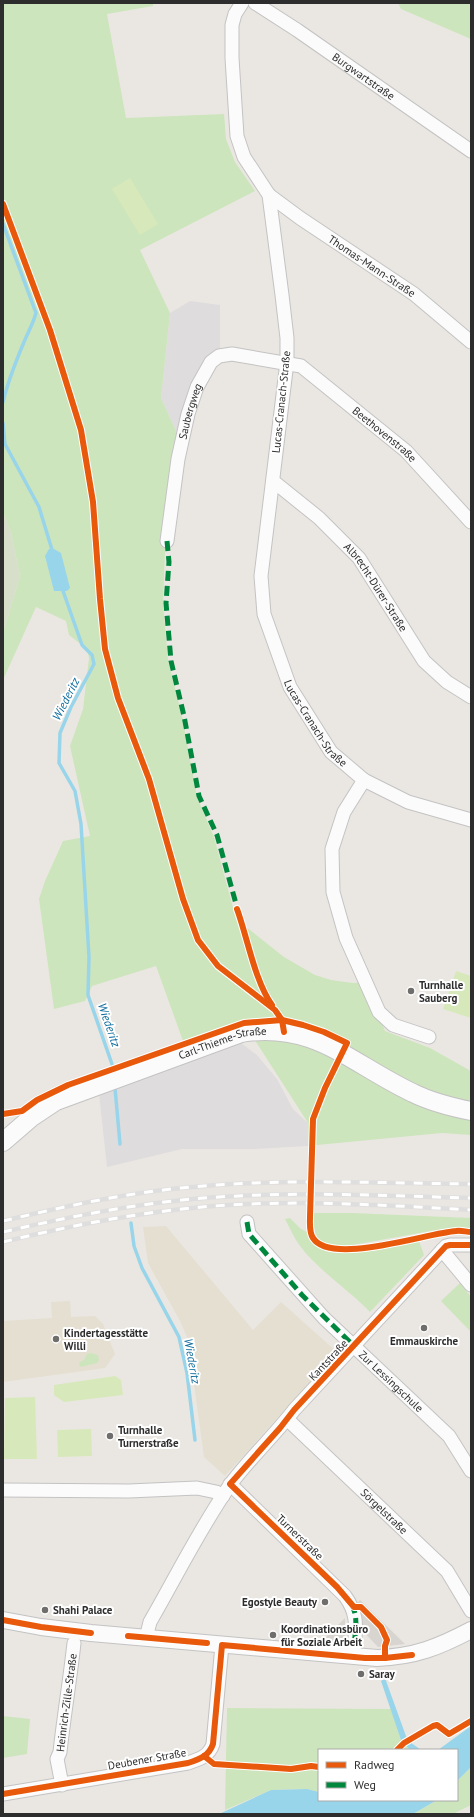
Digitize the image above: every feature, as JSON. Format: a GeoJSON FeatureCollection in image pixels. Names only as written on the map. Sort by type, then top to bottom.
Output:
{"type":"FeatureCollection","features":[{"type":"Feature","properties":{"kind":"main road","name":"Carl-Thieme-Straße"},"geometry":{"type":"LineString","coordinates":[[5,1137],[32,1116],[67,1096],[241,1033],[259,1030],[284,1032],[319,1041],[430,1101],[471,1111]]}},
{"type":"Feature","properties":{"kind":"street","name":"Lucas-Cranach-Straße"},"geometry":{"type":"LineString","coordinates":[[242,3],[235,14],[232,25],[232,65],[237,136],[244,157],[269,195],[287,338],[287,362],[261,576],[264,614],[290,687],[331,752],[364,780],[408,802],[471,820]]}},
{"type":"Feature","properties":{"kind":"street","name":"Burgwartstraße"},"geometry":{"type":"LineString","coordinates":[[255,3],[297,30],[471,151]]}},
{"type":"Feature","properties":{"kind":"street","name":"Thomas-Mann-Straße"},"geometry":{"type":"LineString","coordinates":[[269,195],[300,218],[414,294],[471,342]]}},
{"type":"Feature","properties":{"kind":"street","name":"Saubergweg"},"geometry":{"type":"LineString","coordinates":[[167,541],[178,459],[188,414],[197,387],[211,362],[219,356],[232,354],[287,362]]}},
{"type":"Feature","properties":{"kind":"street","name":"Beethovenstraße"},"geometry":{"type":"LineString","coordinates":[[287,362],[301,366],[326,384],[406,451],[471,522]]}},
{"type":"Feature","properties":{"kind":"street","name":"Albrecht-Dürer-Straße"},"geometry":{"type":"LineString","coordinates":[[273,481],[318,518],[359,558],[424,661],[447,682],[471,697]]}},
{"type":"Feature","properties":{"kind":"street"},"geometry":{"type":"LineString","coordinates":[[364,780],[344,812],[332,849],[333,892],[346,938],[379,1012],[392,1025],[429,1037]]}},
{"type":"Feature","properties":{"kind":"street","name":"Zur Lessingschule"},"geometry":{"type":"LineString","coordinates":[[247,1222],[249,1234],[302,1295],[449,1436],[471,1471]]}},
{"type":"Feature","properties":{"kind":"street"},"geometry":{"type":"LineString","coordinates":[[471,1245],[450,1245],[442,1250],[471,1285]]}},
{"type":"Feature","properties":{"kind":"street","name":"Kantstraße"},"geometry":{"type":"LineString","coordinates":[[146,1638],[150,1622],[230,1484],[287,1419],[442,1250]]}},
{"type":"Feature","properties":{"kind":"street","name":"Sörgelstraße"},"geometry":{"type":"LineString","coordinates":[[287,1419],[447,1571],[471,1611]]}},
{"type":"Feature","properties":{"kind":"street","name":"Turnerstraße"},"geometry":{"type":"LineString","coordinates":[[230,1484],[337,1587],[354,1607],[356,1623],[354,1651]]}},
{"type":"Feature","properties":{"kind":"street"},"geometry":{"type":"LineString","coordinates":[[3,1490],[129,1491],[199,1489],[216,1492],[223,1496]]}},
{"type":"Feature","properties":{"kind":"street"},"geometry":{"type":"LineString","coordinates":[[3,1620],[54,1629],[222,1645],[354,1651],[385,1658],[412,1655],[439,1646],[471,1630]]}},
{"type":"Feature","properties":{"kind":"street","name":"Heinrich-Zille-Straße"},"geometry":{"type":"LineString","coordinates":[[62,1785],[57,1759],[60,1752],[74,1643]]}},
{"type":"Feature","properties":{"kind":"street","name":"Deubener Straße"},"geometry":{"type":"LineString","coordinates":[[3,1794],[188,1763],[204,1756],[211,1751],[213,1744],[222,1645]]}},
{"type":"Feature","properties":{"kind":"shaded area"},"geometry":{"type":"Polygon","coordinates":[[[190,301],[220,305],[220,348],[207,361],[185,408],[177,433],[161,398],[170,313],[190,301]]]}},
{"type":"Feature","properties":{"kind":"shaded area"},"geometry":{"type":"Polygon","coordinates":[[[241,1043],[257,1055],[277,1079],[293,1109],[308,1123],[307,1146],[255,1149],[182,1149],[107,1167],[99,1094],[241,1043]]]}},
{"type":"Feature","properties":{"kind":"shaded area"},"geometry":{"type":"Polygon","coordinates":[[[166,1226],[253,1330],[281,1302],[337,1352],[225,1476],[204,1457],[191,1362],[197,1360],[180,1321],[148,1263],[143,1227],[166,1226]]]}},
{"type":"Feature","properties":{"kind":"shaded area","name":"Kindertagesstätte Willi"},"geometry":{"type":"Polygon","coordinates":[[[70,1301],[71,1317],[95,1316],[103,1324],[115,1354],[105,1368],[3,1382],[3,1321],[52,1318],[51,1302],[70,1301]]]}},
{"type":"Feature","properties":{"kind":"shaded area"},"geometry":{"type":"Polygon","coordinates":[[[360,1600],[405,1644],[378,1647],[359,1627],[354,1646],[323,1640],[345,1618],[345,1636],[349,1640],[351,1620],[347,1615],[360,1600]]]}},
{"type":"Feature","properties":{"kind":"green space"},"geometry":{"type":"Polygon","coordinates":[[[3,3],[153,3],[153,6],[107,14],[126,118],[224,114],[226,139],[235,162],[255,191],[140,250],[170,313],[161,398],[177,433],[166,525],[163,603],[168,660],[182,716],[197,797],[214,837],[236,919],[284,957],[315,975],[331,980],[353,983],[365,982],[385,1031],[430,1048],[471,1071],[471,1135],[442,1133],[307,1146],[308,1123],[242,1020],[183,1041],[156,966],[92,986],[85,1001],[54,1009],[39,899],[45,881],[63,841],[90,836],[70,746],[83,709],[89,658],[87,649],[69,635],[66,621],[36,607],[3,680],[3,633],[20,576],[11,533],[3,512],[3,3]]]}},
{"type":"Feature","properties":{"kind":"green space"},"geometry":{"type":"Polygon","coordinates":[[[398,3],[471,3],[471,39],[401,9],[398,3]]]}},
{"type":"Feature","properties":{"kind":"green space"},"geometry":{"type":"Polygon","coordinates":[[[130,178],[158,224],[140,235],[112,189],[130,178]]]}},
{"type":"Feature","properties":{"kind":"green space"},"geometry":{"type":"Polygon","coordinates":[[[3,512],[11,533],[20,576],[3,633],[3,512]]]}},
{"type":"Feature","properties":{"kind":"green space"},"geometry":{"type":"Polygon","coordinates":[[[456,971],[471,976],[471,1018],[443,1009],[456,971]]]}},
{"type":"Feature","properties":{"kind":"green space"},"geometry":{"type":"Polygon","coordinates":[[[314,1213],[352,1213],[471,1218],[471,1228],[442,1229],[341,1247],[326,1243],[318,1238],[314,1228],[314,1213]]]}},
{"type":"Feature","properties":{"kind":"green space"},"geometry":{"type":"Polygon","coordinates":[[[290,1218],[301,1229],[307,1232],[310,1240],[317,1247],[326,1251],[338,1253],[367,1252],[419,1241],[424,1255],[370,1312],[316,1264],[308,1255],[298,1243],[285,1219],[290,1218]]]}},
{"type":"Feature","properties":{"kind":"green space"},"geometry":{"type":"Polygon","coordinates":[[[460,1283],[471,1297],[471,1332],[441,1301],[460,1283]]]}},
{"type":"Feature","properties":{"kind":"green space"},"geometry":{"type":"Polygon","coordinates":[[[91,1353],[98,1355],[99,1360],[97,1363],[81,1367],[79,1365],[80,1362],[84,1360],[87,1354],[91,1353]]]}},
{"type":"Feature","properties":{"kind":"green space"},"geometry":{"type":"Polygon","coordinates":[[[115,1376],[121,1380],[123,1395],[64,1402],[54,1395],[54,1385],[115,1376]]]}},
{"type":"Feature","properties":{"kind":"green space"},"geometry":{"type":"Polygon","coordinates":[[[35,1397],[37,1459],[4,1459],[5,1398],[35,1397]]]}},
{"type":"Feature","properties":{"kind":"green space"},"geometry":{"type":"Polygon","coordinates":[[[91,1429],[92,1456],[58,1457],[57,1430],[91,1429]]]}},
{"type":"Feature","properties":{"kind":"green space"},"geometry":{"type":"Polygon","coordinates":[[[227,1708],[391,1709],[401,1740],[409,1749],[318,1749],[318,1792],[307,1789],[271,1790],[225,1810],[227,1708]]]}},
{"type":"Feature","properties":{"kind":"green space"},"geometry":{"type":"Polygon","coordinates":[[[3,1716],[30,1719],[27,1754],[3,1758],[3,1716]]]}},
{"type":"Feature","properties":{"kind":"green space"},"geometry":{"type":"Polygon","coordinates":[[[471,1767],[471,1805],[453,1814],[413,1814],[435,1801],[458,1801],[458,1780],[471,1767]]]}},
{"type":"Feature","properties":{"kind":"water"},"geometry":{"type":"Polygon","coordinates":[[[49,549],[54,549],[61,553],[70,588],[67,591],[54,591],[45,556],[49,549]]]}},
{"type":"Feature","properties":{"kind":"water"},"geometry":{"type":"Polygon","coordinates":[[[385,1678],[406,1736],[410,1742],[420,1749],[409,1749],[401,1740],[381,1681],[385,1678]]]}},
{"type":"Feature","properties":{"kind":"water"},"geometry":{"type":"Polygon","coordinates":[[[471,1726],[471,1767],[458,1780],[458,1749],[439,1749],[471,1726]]]}},
{"type":"Feature","properties":{"kind":"water"},"geometry":{"type":"Polygon","coordinates":[[[307,1789],[318,1792],[318,1801],[435,1801],[413,1814],[219,1814],[271,1790],[307,1789]]]}},
{"type":"Feature","properties":{"kind":"waterway","name":"Wiederitz"},"geometry":{"type":"LineString","coordinates":[[3,224],[36,313],[12,371],[3,402]]}},
{"type":"Feature","properties":{"kind":"waterway","name":"Wiederitz"},"geometry":{"type":"LineString","coordinates":[[3,423],[5,444],[39,507],[53,553]]}},
{"type":"Feature","properties":{"kind":"waterway","name":"Wiederitz"},"geometry":{"type":"LineString","coordinates":[[62,588],[82,645],[92,655],[94,664],[71,707],[60,733],[59,763],[75,791],[81,824],[89,957],[88,995],[113,1067]]}},
{"type":"Feature","properties":{"kind":"waterway","name":"Wiederitz"},"geometry":{"type":"LineString","coordinates":[[115,1088],[120,1144]]}},
{"type":"Feature","properties":{"kind":"waterway","name":"Wiederitz"},"geometry":{"type":"LineString","coordinates":[[131,1223],[134,1246],[142,1268],[179,1337],[187,1373],[195,1440]]}},
{"type":"Feature","properties":{"kind":"railway"},"geometry":{"type":"LineString","coordinates":[[3,1221],[114,1197],[217,1185],[290,1182],[471,1184]]}},
{"type":"Feature","properties":{"kind":"railway"},"geometry":{"type":"LineString","coordinates":[[3,1232],[120,1208],[179,1200],[267,1195],[326,1194],[471,1198]]}},
{"type":"Feature","properties":{"kind":"railway"},"geometry":{"type":"LineString","coordinates":[[3,1242],[77,1225],[127,1216],[202,1207],[269,1203],[303,1203],[404,1206],[471,1210]]}},
{"type":"Feature","properties":{"kind":"marked path"},"geometry":{"type":"LineString","coordinates":[[167,541],[169,562],[166,603],[171,661],[184,716],[199,796],[217,835],[238,911]]}},
{"type":"Feature","properties":{"kind":"marked path"},"geometry":{"type":"LineString","coordinates":[[247,1222],[249,1234],[302,1295],[354,1346]]}},
{"type":"Feature","properties":{"kind":"marked path"},"geometry":{"type":"LineString","coordinates":[[351,1604],[356,1619],[354,1646]]}},
{"type":"Feature","properties":{"kind":"cycle path"},"geometry":{"type":"LineString","coordinates":[[3,204],[50,330],[81,430],[93,502],[105,649],[118,698],[149,779],[183,899],[198,940],[218,966],[275,1010],[282,1020],[284,1032]]}},
{"type":"Feature","properties":{"kind":"cycle path"},"geometry":{"type":"LineString","coordinates":[[237,909],[256,972],[272,1005]]}},
{"type":"Feature","properties":{"kind":"cycle path"},"geometry":{"type":"LineString","coordinates":[[3,1114],[22,1111],[37,1100],[68,1085],[244,1023],[282,1020],[303,1025],[324,1032],[347,1043],[325,1088],[313,1119],[310,1225],[313,1238],[323,1246],[339,1249],[359,1249],[442,1233],[458,1231],[471,1232]]}},
{"type":"Feature","properties":{"kind":"cycle path"},"geometry":{"type":"LineString","coordinates":[[385,1658],[385,1646],[387,1640],[381,1627],[361,1607],[354,1607],[337,1587],[230,1484],[294,1410],[446,1246],[471,1245]]}},
{"type":"Feature","properties":{"kind":"cycle path"},"geometry":{"type":"LineString","coordinates":[[3,1620],[41,1627],[91,1633]]}},
{"type":"Feature","properties":{"kind":"cycle path"},"geometry":{"type":"LineString","coordinates":[[128,1636],[207,1643]]}},
{"type":"Feature","properties":{"kind":"cycle path"},"geometry":{"type":"LineString","coordinates":[[3,1794],[188,1763],[204,1756],[213,1744],[222,1645],[365,1658],[385,1658],[412,1655]]}},
{"type":"Feature","properties":{"kind":"cycle path"},"geometry":{"type":"LineString","coordinates":[[398,1749],[404,1743],[433,1726],[437,1725],[449,1734],[471,1721]]}},
{"type":"Feature","properties":{"kind":"cycle path"},"geometry":{"type":"LineString","coordinates":[[204,1756],[214,1764],[291,1769],[311,1766],[318,1767]]}},
{"type":"Feature","properties":{"kind":"place","name":"Turnhalle Sauberg"},"geometry":{"type":"Point","coordinates":[411,991]}},
{"type":"Feature","properties":{"kind":"place","name":"Emmauskirche"},"geometry":{"type":"Point","coordinates":[424,1328]}},
{"type":"Feature","properties":{"kind":"place","name":"Kindertagesstätte Willi"},"geometry":{"type":"Point","coordinates":[56,1339]}},
{"type":"Feature","properties":{"kind":"place","name":"Turnhalle Turnerstraße"},"geometry":{"type":"Point","coordinates":[110,1436]}},
{"type":"Feature","properties":{"kind":"place","name":"Egostyle Beauty"},"geometry":{"type":"Point","coordinates":[325,1602]}},
{"type":"Feature","properties":{"kind":"place","name":"Shahi Palace"},"geometry":{"type":"Point","coordinates":[45,1610]}},
{"type":"Feature","properties":{"kind":"place","name":"Koordinationsbüro für Soziale Arbeit"},"geometry":{"type":"Point","coordinates":[273,1635]}},
{"type":"Feature","properties":{"kind":"place","name":"Saray"},"geometry":{"type":"Point","coordinates":[361,1674]}}]}
